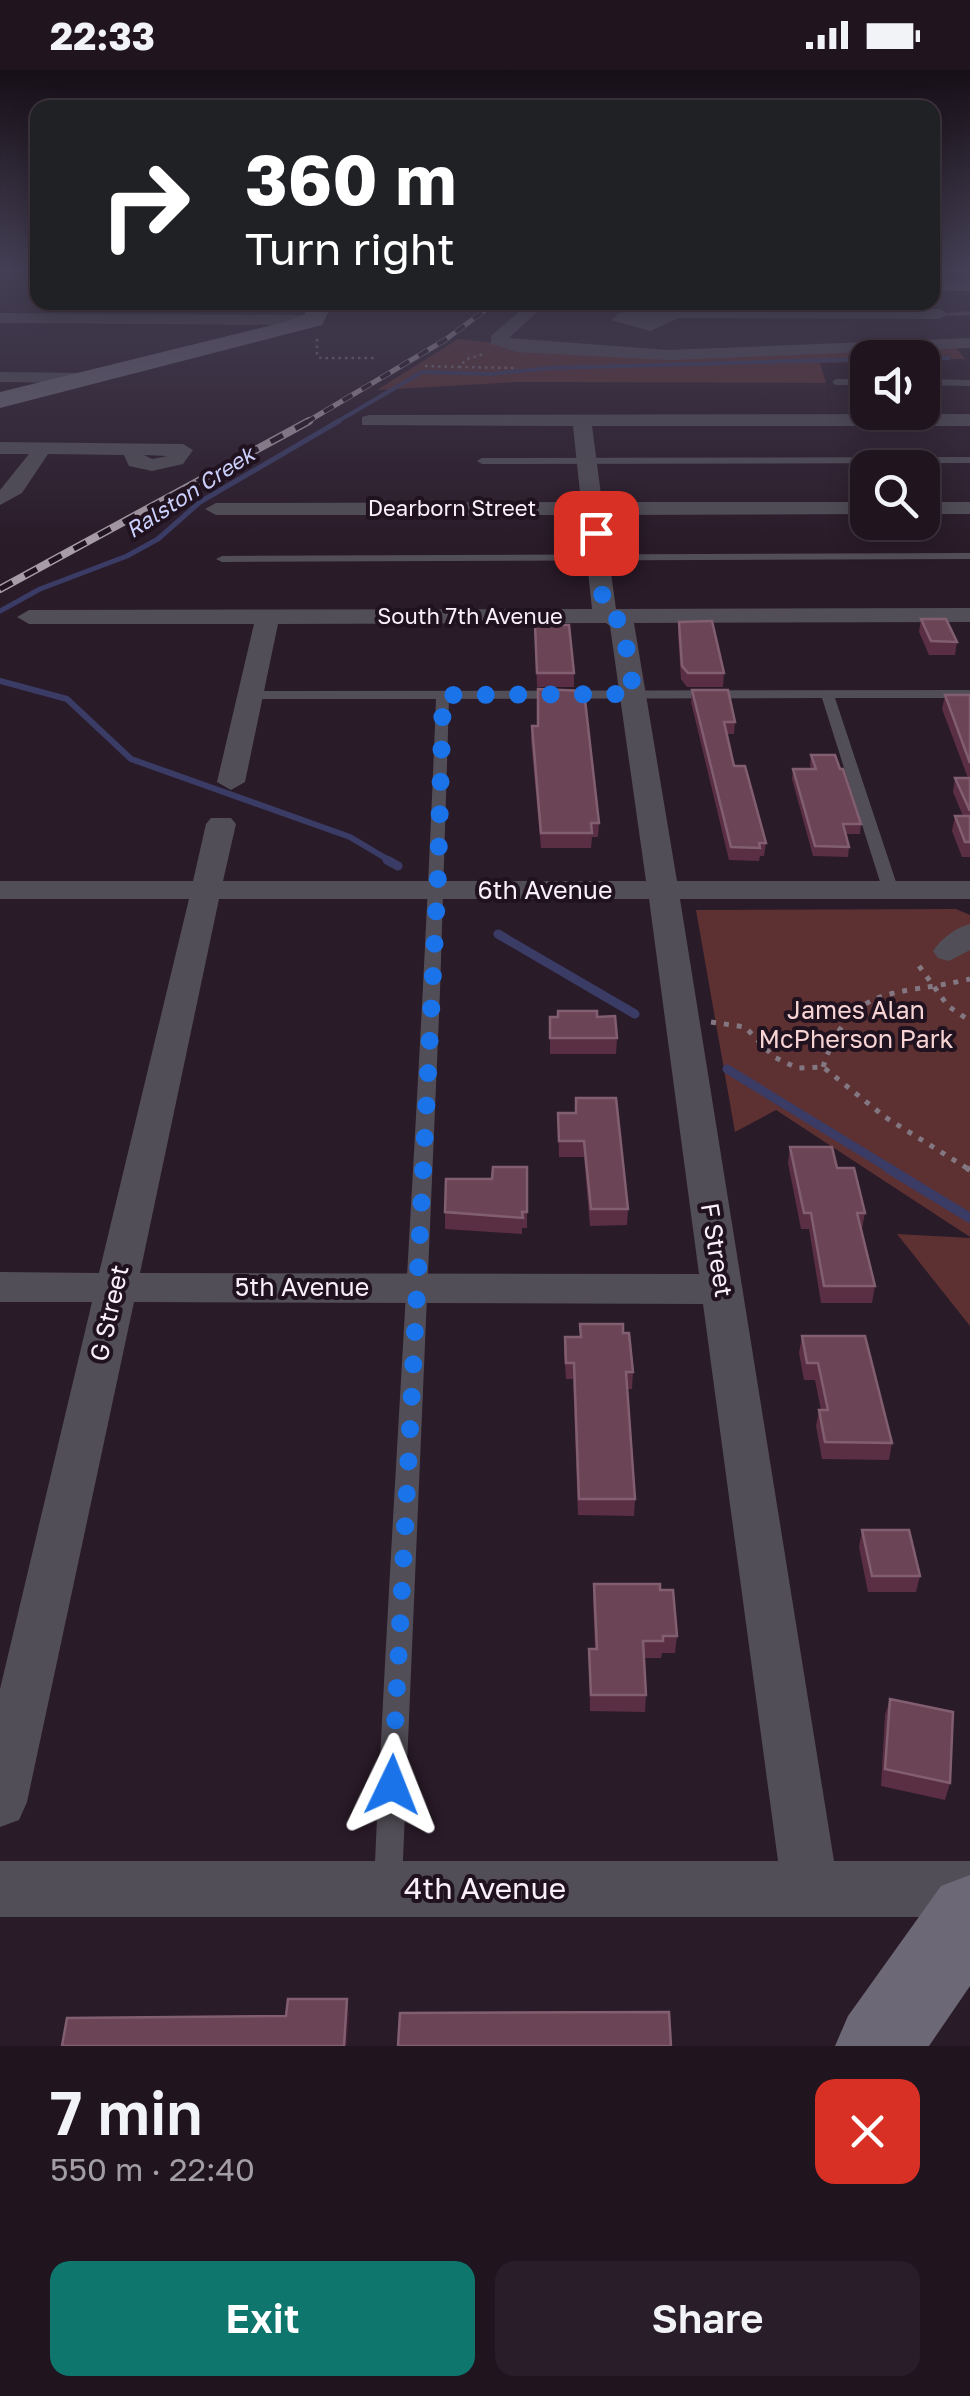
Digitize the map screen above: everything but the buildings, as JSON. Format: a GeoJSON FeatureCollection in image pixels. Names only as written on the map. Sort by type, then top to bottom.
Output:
{"type":"FeatureCollection","features":[{"type":"Feature","properties":{"kind":"main road"},"geometry":{"type":"LineString","coordinates":[[0,400],[154,360]]}},
{"type":"Feature","properties":{"kind":"main road"},"geometry":{"type":"LineString","coordinates":[[878,2046],[970,1914]]}},
{"type":"Feature","properties":{"kind":"street"},"geometry":{"type":"LineString","coordinates":[[0,378],[84,378]]}},
{"type":"Feature","properties":{"kind":"street"},"geometry":{"type":"LineString","coordinates":[[369,421],[970,420]]}},
{"type":"Feature","properties":{"kind":"street","name":"F Street"},"geometry":{"type":"LineString","coordinates":[[582,422],[604,612],[622,622],[634,694],[810,1889]]}},
{"type":"Feature","properties":{"kind":"street"},"geometry":{"type":"LineString","coordinates":[[0,448],[137,450]]}},
{"type":"Feature","properties":{"kind":"street"},"geometry":{"type":"LineString","coordinates":[[0,500],[15,489],[42,449]]}},
{"type":"Feature","properties":{"kind":"street","name":"Dearborn Street"},"geometry":{"type":"LineString","coordinates":[[216,509],[850,508]]}},
{"type":"Feature","properties":{"kind":"street"},"geometry":{"type":"LineString","coordinates":[[940,508],[970,508]]}},
{"type":"Feature","properties":{"kind":"street","name":"South 7th Avenue"},"geometry":{"type":"LineString","coordinates":[[29,618],[970,615]]}},
{"type":"Feature","properties":{"kind":"street"},"geometry":{"type":"LineString","coordinates":[[231,782],[267,617]]}},
{"type":"Feature","properties":{"kind":"street","name":"G Street"},"geometry":{"type":"LineString","coordinates":[[0,1802],[221,824]]}},
{"type":"Feature","properties":{"kind":"street","name":"6th Avenue"},"geometry":{"type":"LineString","coordinates":[[0,890],[970,890]]}},
{"type":"Feature","properties":{"kind":"street","name":"5th Avenue"},"geometry":{"type":"LineString","coordinates":[[0,1287],[724,1289]]}},
{"type":"Feature","properties":{"kind":"street","name":"4th Avenue"},"geometry":{"type":"LineString","coordinates":[[0,1889],[970,1889]]}},
{"type":"Feature","properties":{"kind":"lane"},"geometry":{"type":"LineString","coordinates":[[836,382],[850,382]]}},
{"type":"Feature","properties":{"kind":"lane"},"geometry":{"type":"LineString","coordinates":[[940,382],[970,382]]}},
{"type":"Feature","properties":{"kind":"lane"},"geometry":{"type":"LineString","coordinates":[[482,461],[970,460]]}},
{"type":"Feature","properties":{"kind":"lane"},"geometry":{"type":"LineString","coordinates":[[222,558],[970,556]]}},
{"type":"Feature","properties":{"kind":"lane"},"geometry":{"type":"LineString","coordinates":[[827,694],[890,888]]}},
{"type":"Feature","properties":{"kind":"lane"},"geometry":{"type":"LineString","coordinates":[[250,695],[970,694]]}},
{"type":"Feature","properties":{"kind":"lane"},"geometry":{"type":"LineString","coordinates":[[388,1889],[414,1287],[438,890],[443,695]]}},
{"type":"Feature","properties":{"kind":"path"},"geometry":{"type":"LineString","coordinates":[[425,366],[459,368],[470,360]]}},
{"type":"Feature","properties":{"kind":"path"},"geometry":{"type":"LineString","coordinates":[[920,966],[948,1006],[970,1021]]}},
{"type":"Feature","properties":{"kind":"path"},"geometry":{"type":"LineString","coordinates":[[823,1067],[829,1042],[858,1005],[870,997],[936,990],[970,979]]}},
{"type":"Feature","properties":{"kind":"path"},"geometry":{"type":"LineString","coordinates":[[703,1020],[745,1027],[774,1058],[798,1068],[823,1067],[885,1116],[970,1170]]}},
{"type":"Feature","properties":{"kind":"green space"},"geometry":{"type":"Polygon","coordinates":[[[424,360],[850,360],[820,363],[826,383],[518,382],[377,390],[424,360]]]}},
{"type":"Feature","properties":{"kind":"green space","name":"James Alan McPherson Park"},"geometry":{"type":"Polygon","coordinates":[[[956,909],[970,915],[970,1237],[776,1110],[735,1132],[696,910],[956,909]]]}},
{"type":"Feature","properties":{"kind":"green space"},"geometry":{"type":"Polygon","coordinates":[[[897,1234],[970,1238],[970,1326],[897,1234]]]}},
{"type":"Feature","properties":{"kind":"waterway","name":"Ralston Creek"},"geometry":{"type":"LineString","coordinates":[[335,423],[422,372],[491,374],[550,368],[825,360]]}},
{"type":"Feature","properties":{"kind":"waterway","name":"Ralston Creek"},"geometry":{"type":"LineString","coordinates":[[0,611],[40,589],[127,556],[158,539],[200,502],[339,421]]}},
{"type":"Feature","properties":{"kind":"waterway","name":"Ralston Creek"},"geometry":{"type":"LineString","coordinates":[[0,681],[67,699],[131,759],[350,837],[392,862]]}},
{"type":"Feature","properties":{"kind":"waterway","name":"Ralston Creek"},"geometry":{"type":"LineString","coordinates":[[387,860],[398,866]]}},
{"type":"Feature","properties":{"kind":"waterway","name":"Ralston Creek"},"geometry":{"type":"LineString","coordinates":[[498,934],[635,1014]]}},
{"type":"Feature","properties":{"kind":"waterway","name":"Ralston Creek"},"geometry":{"type":"LineString","coordinates":[[727,1069],[892,1170]]}},
{"type":"Feature","properties":{"kind":"waterway","name":"Ralston Creek"},"geometry":{"type":"LineString","coordinates":[[888,1168],[970,1218]]}},
{"type":"Feature","properties":{"kind":"railway"},"geometry":{"type":"LineString","coordinates":[[305,423],[411,360]]}},
{"type":"Feature","properties":{"kind":"railway"},"geometry":{"type":"LineString","coordinates":[[0,589],[309,421]]}},
{"type":"Feature","properties":{"kind":"route"},"geometry":{"type":"LineString","coordinates":[[392,1785],[410,1359],[438,875],[443,695],[634,694],[622,622],[604,612],[596,533]]}}]}
